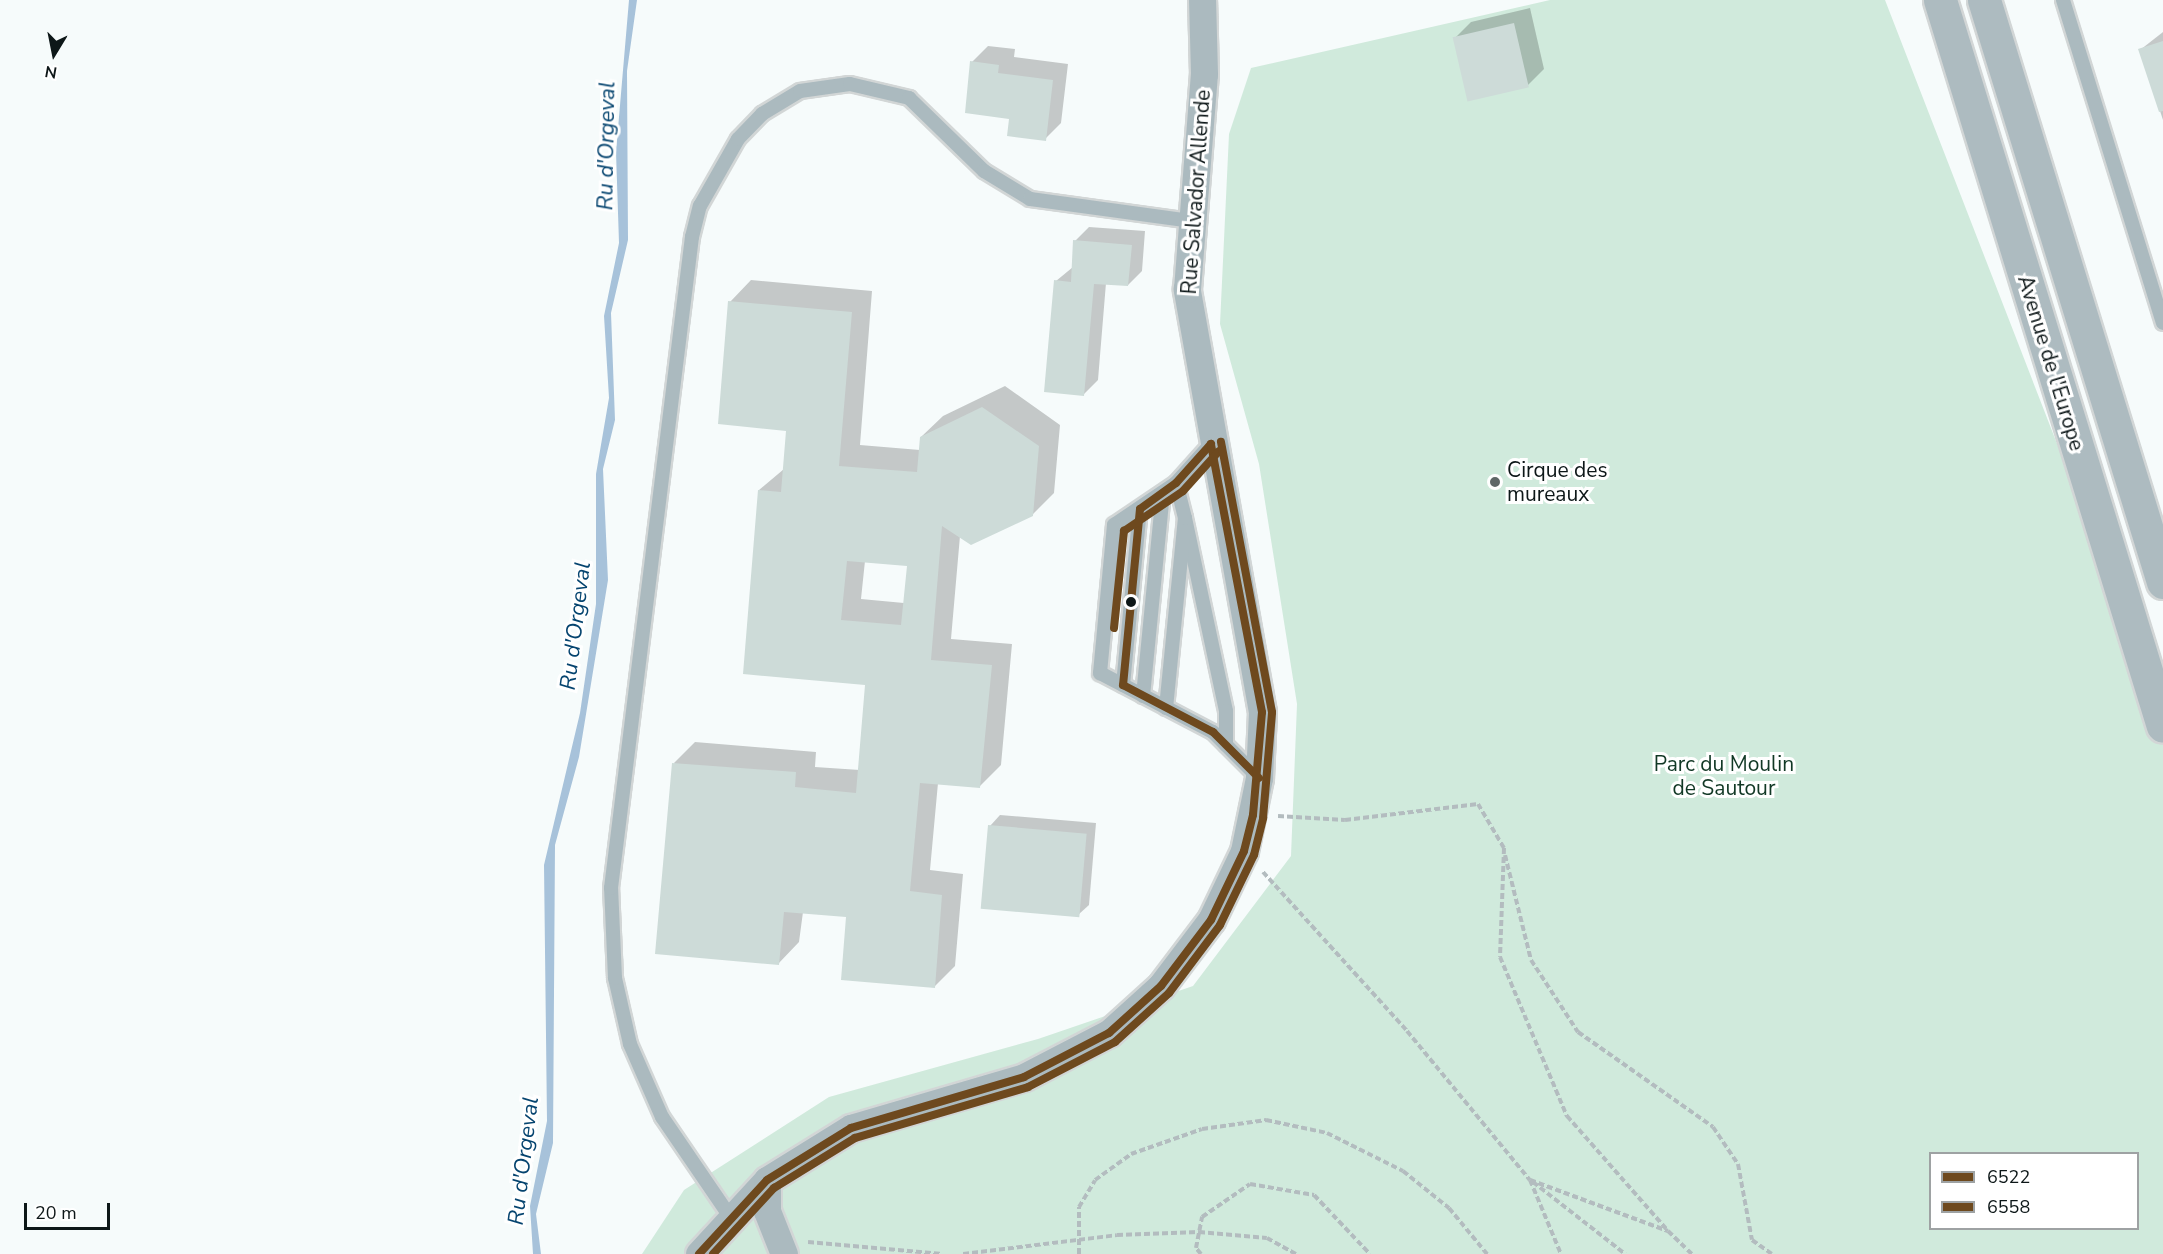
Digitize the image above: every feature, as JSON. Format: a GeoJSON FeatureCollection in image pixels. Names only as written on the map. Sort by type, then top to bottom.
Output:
{"type":"FeatureCollection","features":[{"type":"Feature","properties":{"kind":"main road","name":"Avenue de l'Europe"},"geometry":{"type":"LineString","coordinates":[[1940,0],[2163,726]]}},
{"type":"Feature","properties":{"kind":"main road","name":"Avenue de l'Europe"},"geometry":{"type":"LineString","coordinates":[[1984,0],[2163,582]]}},
{"type":"Feature","properties":{"kind":"street","name":"Rue Salvador Allende"},"geometry":{"type":"LineString","coordinates":[[699,1254],[767,1180],[851,1128],[1024,1077],[1109,1033],[1161,986],[1210,920],[1244,851],[1259,778],[1262,712],[1212,444],[1187,289],[1190,220],[1204,74],[1202,0]]}},
{"type":"Feature","properties":{"kind":"street"},"geometry":{"type":"LineString","coordinates":[[767,1180],[767,1211],[779,1246]]}},
{"type":"Feature","properties":{"kind":"lane"},"geometry":{"type":"LineString","coordinates":[[2062,0],[2163,323]]}},
{"type":"Feature","properties":{"kind":"lane"},"geometry":{"type":"LineString","coordinates":[[731,1218],[662,1118],[630,1044],[615,978],[611,888],[692,237],[700,206],[738,139],[762,114],[800,91],[850,84],[909,98],[984,171],[1030,199],[1190,220]]}},
{"type":"Feature","properties":{"kind":"lane"},"geometry":{"type":"LineString","coordinates":[[1212,444],[1176,483],[1114,525],[1100,673],[1166,708],[1226,745],[1259,778]]}},
{"type":"Feature","properties":{"kind":"lane"},"geometry":{"type":"LineString","coordinates":[[1176,483],[1226,711],[1226,745]]}},
{"type":"Feature","properties":{"kind":"lane"},"geometry":{"type":"LineString","coordinates":[[1143,696],[1163,493]]}},
{"type":"Feature","properties":{"kind":"lane"},"geometry":{"type":"LineString","coordinates":[[1123,685],[1140,509]]}},
{"type":"Feature","properties":{"kind":"lane"},"geometry":{"type":"LineString","coordinates":[[1166,708],[1185,518]]}},
{"type":"Feature","properties":{"kind":"path"},"geometry":{"type":"LineString","coordinates":[[1253,815],[1345,820],[1478,804],[1504,848],[1531,960],[1542,978],[1578,1032],[1713,1127],[1738,1164],[1752,1240],[1772,1254]]}},
{"type":"Feature","properties":{"kind":"path"},"geometry":{"type":"LineString","coordinates":[[1504,848],[1500,957],[1567,1116],[1668,1231],[1692,1254]]}},
{"type":"Feature","properties":{"kind":"path"},"geometry":{"type":"LineString","coordinates":[[1244,851],[1407,1031],[1530,1180],[1625,1254]]}},
{"type":"Feature","properties":{"kind":"path"},"geometry":{"type":"LineString","coordinates":[[1079,1254],[1076,1240],[1079,1207],[1095,1180],[1131,1154],[1202,1129],[1266,1120],[1327,1133],[1403,1171],[1449,1208],[1487,1254]]}},
{"type":"Feature","properties":{"kind":"path"},"geometry":{"type":"LineString","coordinates":[[1530,1180],[1668,1231]]}},
{"type":"Feature","properties":{"kind":"path"},"geometry":{"type":"LineString","coordinates":[[1530,1180],[1562,1254]]}},
{"type":"Feature","properties":{"kind":"path"},"geometry":{"type":"LineString","coordinates":[[1202,1254],[1196,1248],[1202,1217],[1250,1184],[1314,1195],[1370,1254]]}},
{"type":"Feature","properties":{"kind":"path"},"geometry":{"type":"LineString","coordinates":[[963,1254],[1076,1240],[1199,1232],[1267,1238],[1296,1254]]}},
{"type":"Feature","properties":{"kind":"path"},"geometry":{"type":"LineString","coordinates":[[779,1246],[942,1254]]}},
{"type":"Feature","properties":{"kind":"green space","name":"Parc du Moulin de Sautour"},"geometry":{"type":"Polygon","coordinates":[[[1550,0],[1885,0],[2163,717],[2163,1254],[642,1254],[684,1190],[829,1097],[1038,1039],[1193,986],[1291,856],[1297,704],[1259,464],[1220,324],[1229,134],[1251,68],[1550,0]]]}},
{"type":"Feature","properties":{"kind":"water"},"geometry":{"type":"Polygon","coordinates":[[[629,0],[637,0],[627,71],[628,240],[611,313],[615,420],[603,469],[608,580],[579,757],[555,845],[553,1143],[536,1214],[541,1254],[533,1254],[530,1206],[547,1121],[544,865],[580,713],[596,604],[596,474],[609,398],[604,316],[619,243],[616,152],[629,0]]]}},
{"type":"Feature","properties":{"kind":"building"},"geometry":{"type":"Polygon","coordinates":[[[1514,23],[1529,87],[1467,101],[1453,37],[1514,23]]]}},
{"type":"Feature","properties":{"kind":"building"},"geometry":{"type":"Polygon","coordinates":[[[2163,41],[2163,111],[2159,112],[2138,49],[2163,41]]]}},
{"type":"Feature","properties":{"kind":"building"},"geometry":{"type":"Polygon","coordinates":[[[970,61],[999,65],[998,73],[1053,80],[1046,141],[1007,136],[1009,119],[965,113],[970,61]]]}},
{"type":"Feature","properties":{"kind":"building"},"geometry":{"type":"Polygon","coordinates":[[[1073,240],[1132,245],[1128,286],[1094,284],[1084,396],[1044,392],[1054,280],[1071,282],[1073,240]]]}},
{"type":"Feature","properties":{"kind":"building"},"geometry":{"type":"Polygon","coordinates":[[[728,301],[852,312],[839,466],[917,472],[920,437],[982,407],[1039,446],[1033,516],[971,545],[942,526],[931,660],[992,665],[980,788],[920,783],[910,891],[942,895],[935,988],[841,980],[846,917],[784,912],[779,965],[655,954],[672,763],[796,772],[795,787],[856,793],[865,685],[743,674],[758,490],[781,492],[786,431],[718,424],[728,301]],[[847,561],[841,620],[901,625],[907,566],[847,561]]]}},
{"type":"Feature","properties":{"kind":"building"},"geometry":{"type":"Polygon","coordinates":[[[988,825],[1087,834],[1079,917],[981,909],[988,825]]]}},
{"type":"Feature","properties":{"kind":"transit line","name":"6558"},"geometry":{"type":"LineString","coordinates":[[713,1254],[774,1188],[855,1138],[1028,1087],[1115,1042],[1169,993],[1220,925],[1254,855],[1263,818],[1272,712],[1221,442]]}},
{"type":"Feature","properties":{"kind":"transit line","name":"6522"},"geometry":{"type":"LineString","coordinates":[[1211,444],[1176,483],[1140,509],[1123,685],[1213,732],[1259,778]]}},
{"type":"Feature","properties":{"kind":"transit line","name":"6522"},"geometry":{"type":"LineString","coordinates":[[699,1254],[767,1180],[851,1128],[1024,1077],[1109,1033],[1161,986],[1211,920],[1244,851],[1253,815],[1262,712],[1211,444]]}},
{"type":"Feature","properties":{"kind":"transit line","name":"6558"},"geometry":{"type":"LineString","coordinates":[[1114,628],[1124,531],[1183,491],[1219,451]]}},
{"type":"Feature","properties":{"kind":"place","name":"Cirque des mureaux"},"geometry":{"type":"Point","coordinates":[1495,482]}},
{"type":"Feature","properties":{"kind":"water label","name":"Ru d'Orgeval"},"geometry":{"type":"Point","coordinates":[607,146]}},
{"type":"Feature","properties":{"kind":"water label","name":"Ru d'Orgeval"},"geometry":{"type":"Point","coordinates":[576,626]}},
{"type":"Feature","properties":{"kind":"water label","name":"Ru d'Orgeval"},"geometry":{"type":"Point","coordinates":[524,1161]}}]}
